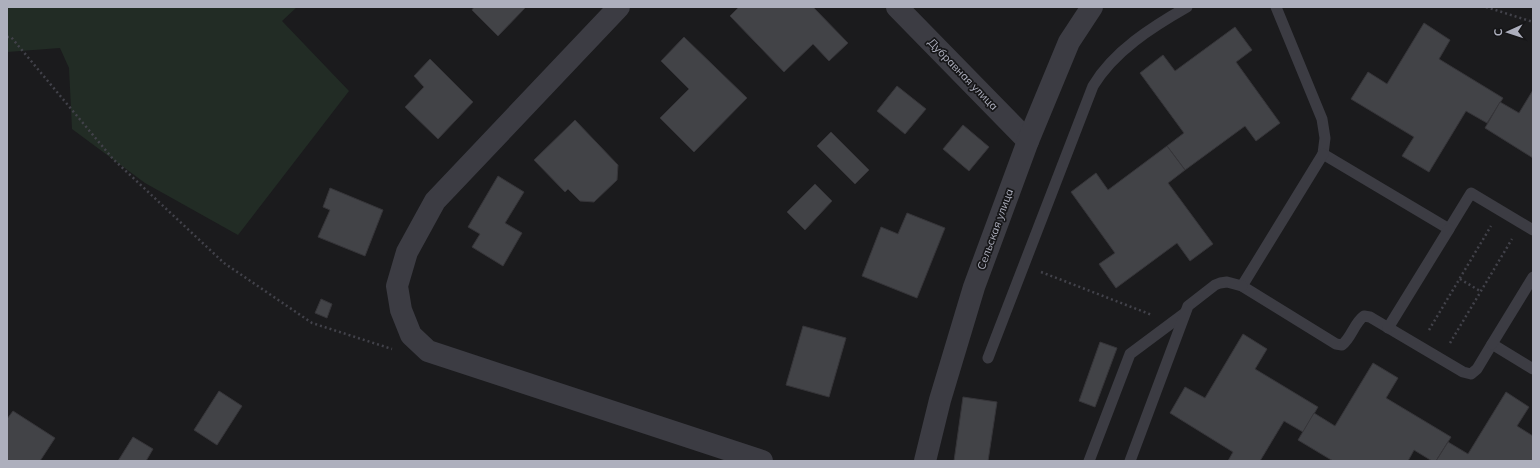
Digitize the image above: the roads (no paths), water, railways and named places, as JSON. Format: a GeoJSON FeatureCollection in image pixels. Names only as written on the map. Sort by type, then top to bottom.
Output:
{"type":"FeatureCollection","features":[{"type":"Feature","properties":{"kind":"street"},"geometry":{"type":"LineString","coordinates":[[619,7],[435,201],[406,252],[397,286],[401,310],[411,335],[428,351],[762,461]]}},
{"type":"Feature","properties":{"kind":"street","name":"Дубравная улица"},"geometry":{"type":"LineString","coordinates":[[897,7],[1028,141]]}},
{"type":"Feature","properties":{"kind":"street","name":"Сельская улица"},"geometry":{"type":"LineString","coordinates":[[925,461],[940,400],[974,287],[1028,141],[1070,42],[1092,7]]}},
{"type":"Feature","properties":{"kind":"lane"},"geometry":{"type":"LineString","coordinates":[[988,358],[1093,86],[1102,71],[1114,58],[1141,36],[1187,7]]}},
{"type":"Feature","properties":{"kind":"lane"},"geometry":{"type":"LineString","coordinates":[[1242,286],[1323,154],[1325,138],[1322,119],[1276,7]]}},
{"type":"Feature","properties":{"kind":"lane"},"geometry":{"type":"LineString","coordinates":[[1323,154],[1449,229]]}},
{"type":"Feature","properties":{"kind":"lane"},"geometry":{"type":"LineString","coordinates":[[1388,328],[1471,193],[1533,230]]}},
{"type":"Feature","properties":{"kind":"lane"},"geometry":{"type":"LineString","coordinates":[[1130,461],[1188,306],[1215,285],[1227,282],[1242,286],[1336,344],[1342,345],[1346,342],[1359,319],[1364,316],[1370,317],[1440,359],[1463,372],[1470,374],[1477,369],[1533,277]]}},
{"type":"Feature","properties":{"kind":"lane"},"geometry":{"type":"LineString","coordinates":[[1089,461],[1130,354],[1185,313]]}},
{"type":"Feature","properties":{"kind":"lane"},"geometry":{"type":"LineString","coordinates":[[1492,344],[1533,369]]}}]}
